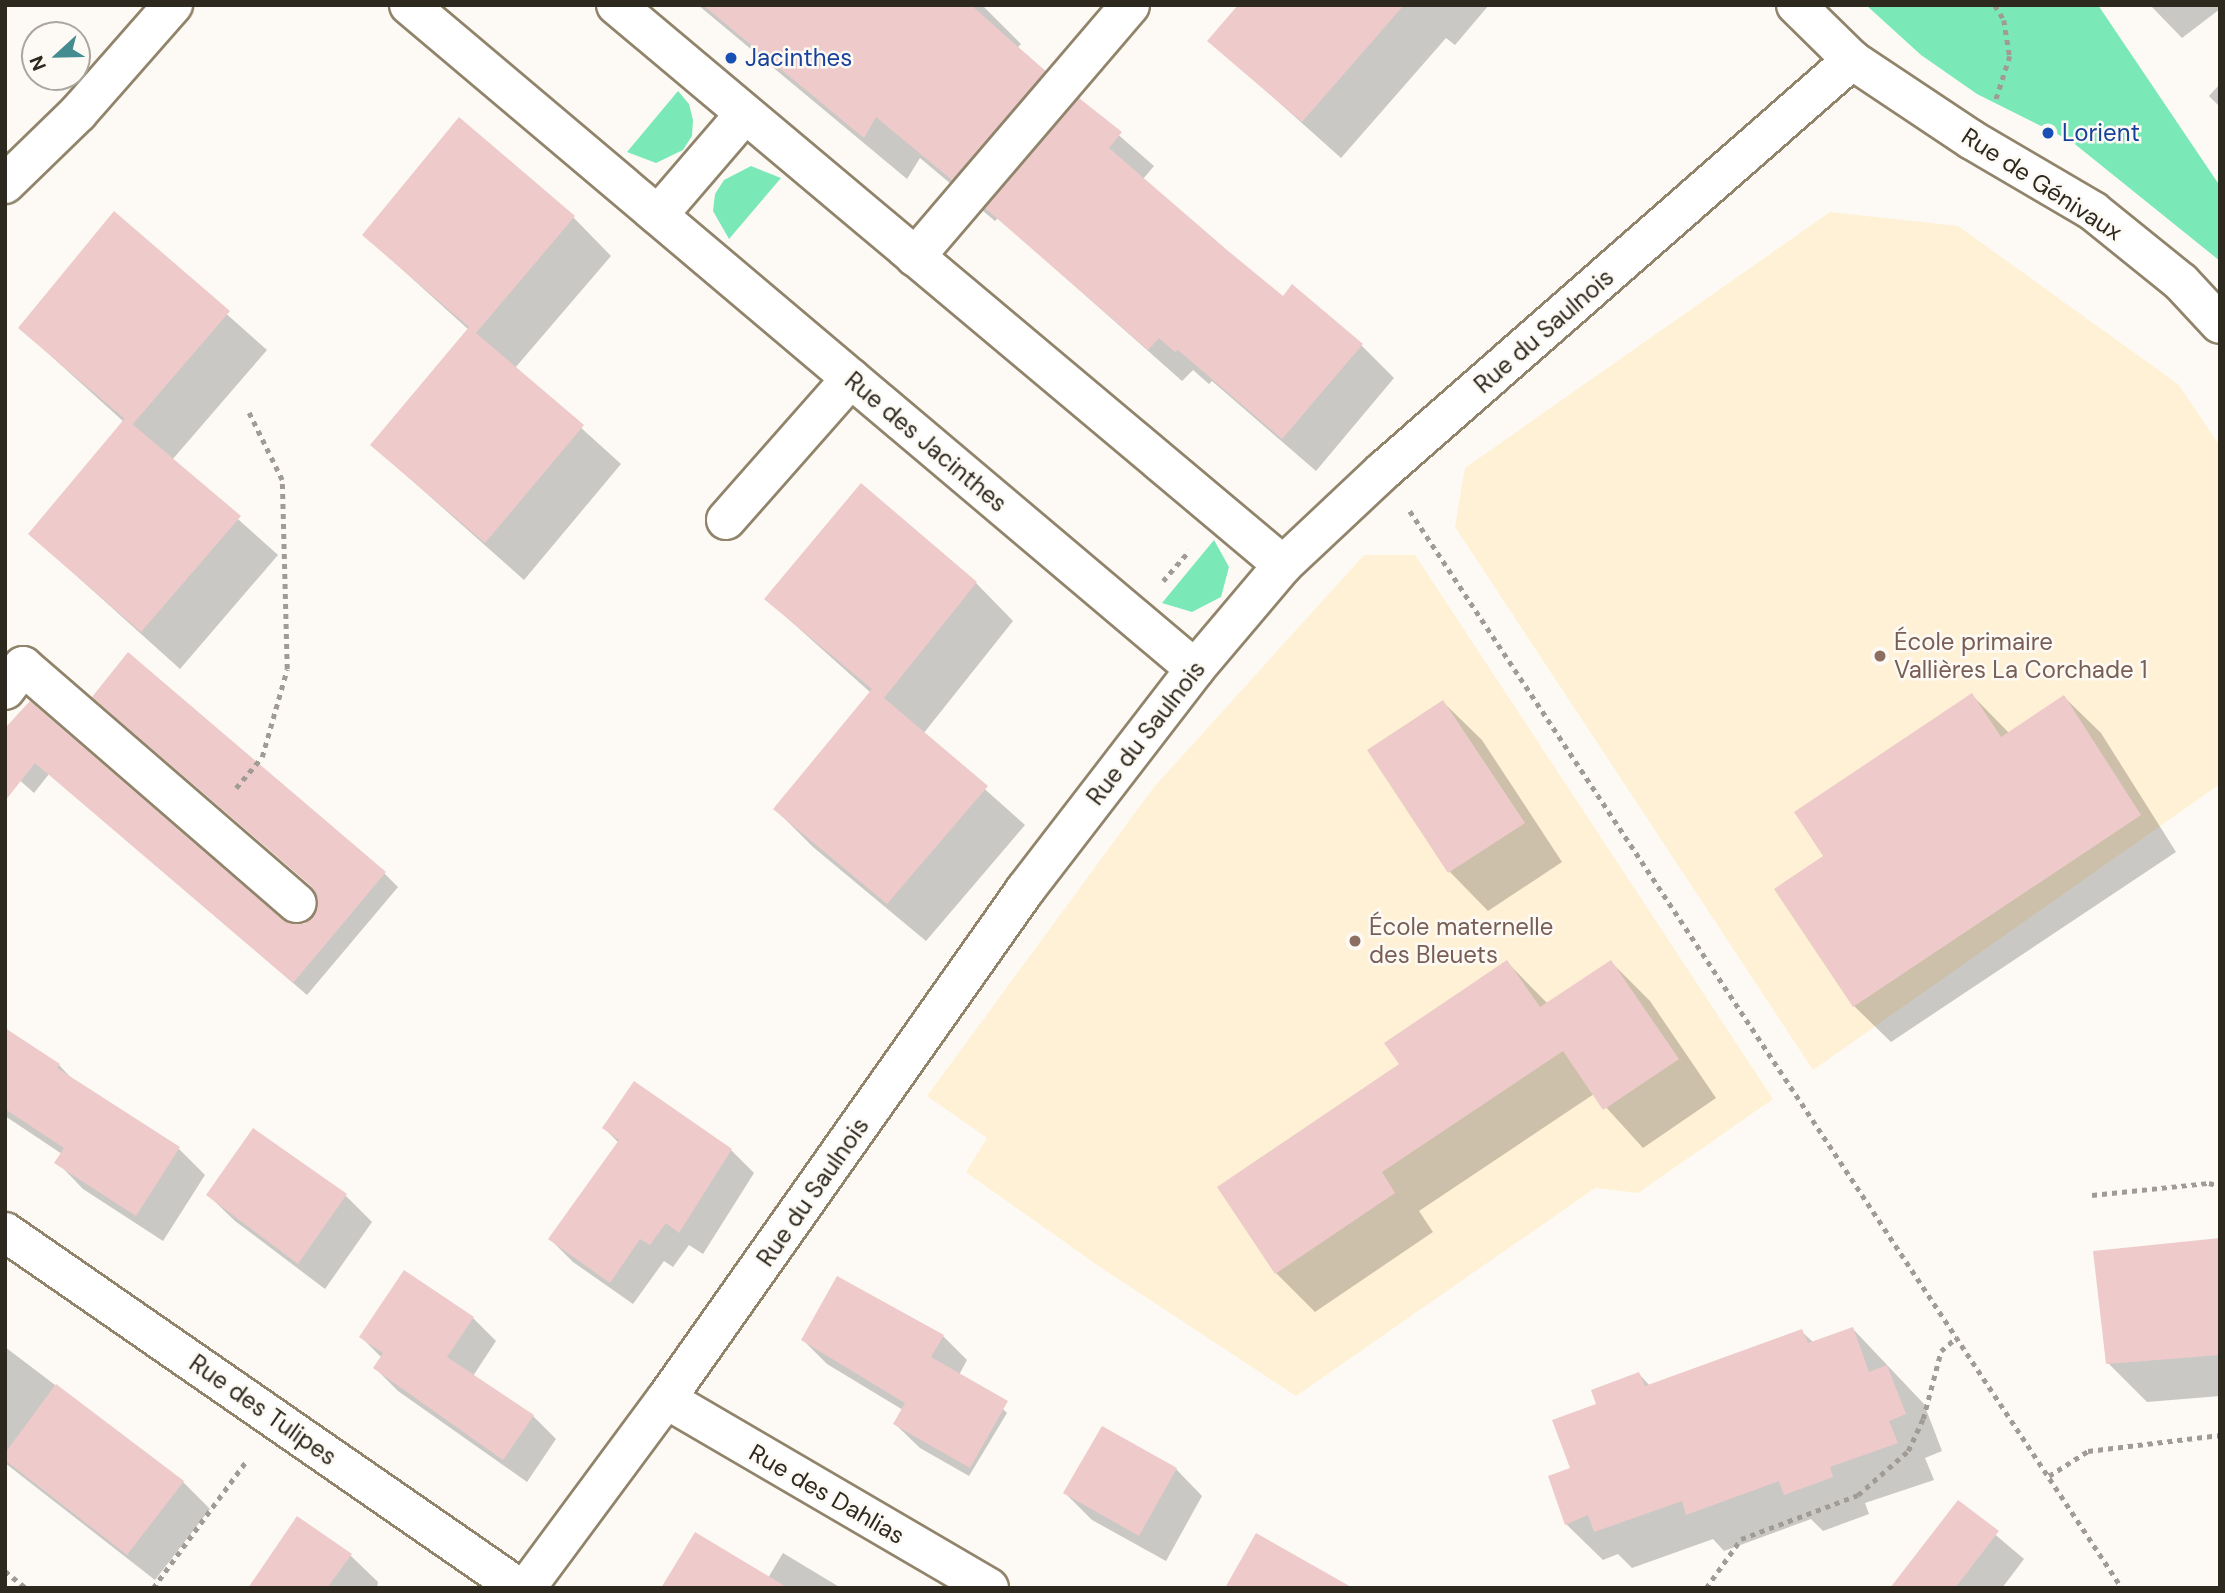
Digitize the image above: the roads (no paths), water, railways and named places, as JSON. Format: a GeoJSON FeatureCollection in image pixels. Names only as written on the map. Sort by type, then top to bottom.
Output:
{"type":"FeatureCollection","features":[{"type":"Feature","properties":{"kind":"street"},"geometry":{"type":"LineString","coordinates":[[5,184],[78,113],[173,5]]}},
{"type":"Feature","properties":{"kind":"street","name":"Rue des Jacinthes"},"geometry":{"type":"LineString","coordinates":[[409,5],[1195,669]]}},
{"type":"Feature","properties":{"kind":"street"},"geometry":{"type":"LineString","coordinates":[[616,5],[1283,565]]}},
{"type":"Feature","properties":{"kind":"street"},"geometry":{"type":"LineString","coordinates":[[915,257],[1130,5]]}},
{"type":"Feature","properties":{"kind":"street"},"geometry":{"type":"LineString","coordinates":[[1796,5],[1852,60]]}},
{"type":"Feature","properties":{"kind":"street","name":"Rue de Génivaux"},"geometry":{"type":"LineString","coordinates":[[1852,60],[1972,140],[2092,211],[2181,282],[2220,324]]}},
{"type":"Feature","properties":{"kind":"street","name":"Rue du Saulnois"},"geometry":{"type":"LineString","coordinates":[[526,1588],[666,1399],[1025,890],[1195,669],[1283,565],[1383,471],[1852,60]]}},
{"type":"Feature","properties":{"kind":"street"},"geometry":{"type":"LineString","coordinates":[[658,215],[745,114]]}},
{"type":"Feature","properties":{"kind":"street"},"geometry":{"type":"LineString","coordinates":[[726,520],[850,378]]}},
{"type":"Feature","properties":{"kind":"street"},"geometry":{"type":"LineString","coordinates":[[5,690],[23,666],[297,903]]}},
{"type":"Feature","properties":{"kind":"street","name":"Rue des Tulipes"},"geometry":{"type":"LineString","coordinates":[[5,1232],[519,1588]]}},
{"type":"Feature","properties":{"kind":"street","name":"Rue des Dahlias"},"geometry":{"type":"LineString","coordinates":[[666,1399],[989,1588]]}},
{"type":"Feature","properties":{"kind":"place","name":"Jacinthes"},"geometry":{"type":"Point","coordinates":[731,58]}},
{"type":"Feature","properties":{"kind":"place","name":"Lorient"},"geometry":{"type":"Point","coordinates":[2048,133]}},
{"type":"Feature","properties":{"kind":"place","name":"École primaire Vallières La Corchade 1"},"geometry":{"type":"Point","coordinates":[1880,656]}},
{"type":"Feature","properties":{"kind":"place","name":"École maternelle des Bleuets"},"geometry":{"type":"Point","coordinates":[1355,941]}}]}
